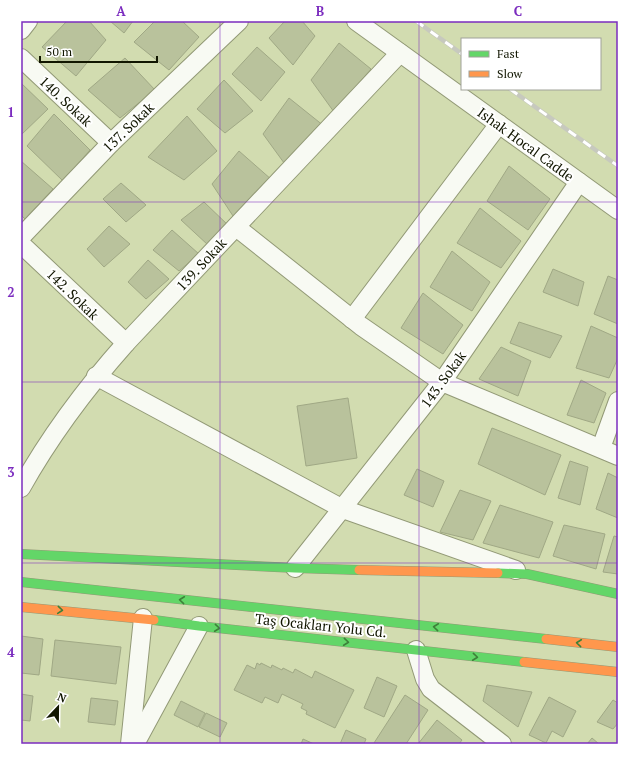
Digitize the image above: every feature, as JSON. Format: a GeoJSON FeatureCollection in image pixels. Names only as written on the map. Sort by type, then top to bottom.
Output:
{"type":"FeatureCollection","features":[{"type":"Feature","properties":{"kind":"main road"},"geometry":{"type":"LineString","coordinates":[[21,554],[295,568],[527,574],[618,594]]}},
{"type":"Feature","properties":{"kind":"main road","name":"Taş Ocakları Yolu Cd."},"geometry":{"type":"LineString","coordinates":[[21,582],[618,647]]}},
{"type":"Feature","properties":{"kind":"main road","name":"Taş Ocakları Yolu Cd."},"geometry":{"type":"LineString","coordinates":[[21,607],[144,618],[199,626],[618,672]]}},
{"type":"Feature","properties":{"kind":"street"},"geometry":{"type":"LineString","coordinates":[[21,30],[28,21]]}},
{"type":"Feature","properties":{"kind":"street","name":"137. Sokak"},"geometry":{"type":"LineString","coordinates":[[21,237],[111,143],[239,21]]}},
{"type":"Feature","properties":{"kind":"street","name":"Ishak Hocal Cadde"},"geometry":{"type":"LineString","coordinates":[[356,21],[618,210]]}},
{"type":"Feature","properties":{"kind":"street","name":"139. Sokak"},"geometry":{"type":"LineString","coordinates":[[21,488],[37,459],[96,376],[400,53]]}},
{"type":"Feature","properties":{"kind":"street","name":"140. Sokak"},"geometry":{"type":"LineString","coordinates":[[21,58],[111,143]]}},
{"type":"Feature","properties":{"kind":"street"},"geometry":{"type":"LineString","coordinates":[[352,319],[499,124]]}},
{"type":"Feature","properties":{"kind":"street","name":"143. Sokak"},"geometry":{"type":"LineString","coordinates":[[295,568],[442,382],[579,182]]}},
{"type":"Feature","properties":{"kind":"street"},"geometry":{"type":"LineString","coordinates":[[236,228],[352,319],[442,382],[618,456]]}},
{"type":"Feature","properties":{"kind":"street","name":"142. Sokak"},"geometry":{"type":"LineString","coordinates":[[21,244],[126,343]]}},
{"type":"Feature","properties":{"kind":"street"},"geometry":{"type":"LineString","coordinates":[[96,376],[343,509],[527,574]]}},
{"type":"Feature","properties":{"kind":"street"},"geometry":{"type":"LineString","coordinates":[[601,448],[618,400]]}},
{"type":"Feature","properties":{"kind":"street"},"geometry":{"type":"LineString","coordinates":[[130,744],[144,618]]}},
{"type":"Feature","properties":{"kind":"street"},"geometry":{"type":"LineString","coordinates":[[135,744],[199,626]]}},
{"type":"Feature","properties":{"kind":"street"},"geometry":{"type":"LineString","coordinates":[[416,650],[425,678],[431,689],[496,742]]}},
{"type":"Feature","properties":{"kind":"building"},"geometry":{"type":"Polygon","coordinates":[[[67,21],[89,21],[106,40],[76,76],[42,47],[67,21]]]}},
{"type":"Feature","properties":{"kind":"building"},"geometry":{"type":"Polygon","coordinates":[[[110,21],[133,21],[124,33],[110,21]]]}},
{"type":"Feature","properties":{"kind":"building"},"geometry":{"type":"Polygon","coordinates":[[[155,21],[182,21],[199,37],[169,70],[134,42],[155,21]]]}},
{"type":"Feature","properties":{"kind":"building"},"geometry":{"type":"Polygon","coordinates":[[[285,21],[302,21],[315,36],[293,65],[269,38],[285,21]]]}},
{"type":"Feature","properties":{"kind":"building"},"geometry":{"type":"Polygon","coordinates":[[[339,43],[371,69],[334,112],[311,80],[339,43]]]}},
{"type":"Feature","properties":{"kind":"building"},"geometry":{"type":"Polygon","coordinates":[[[257,47],[285,72],[261,101],[232,74],[257,47]]]}},
{"type":"Feature","properties":{"kind":"building"},"geometry":{"type":"Polygon","coordinates":[[[125,58],[155,90],[120,118],[88,90],[125,58]]]}},
{"type":"Feature","properties":{"kind":"building"},"geometry":{"type":"Polygon","coordinates":[[[224,80],[253,111],[225,133],[197,109],[224,80]]]}},
{"type":"Feature","properties":{"kind":"building"},"geometry":{"type":"Polygon","coordinates":[[[21,83],[48,109],[21,135],[21,83]]]}},
{"type":"Feature","properties":{"kind":"building"},"geometry":{"type":"Polygon","coordinates":[[[289,98],[324,126],[287,167],[263,134],[289,98]]]}},
{"type":"Feature","properties":{"kind":"building"},"geometry":{"type":"Polygon","coordinates":[[[54,114],[90,150],[63,181],[27,146],[54,114]]]}},
{"type":"Feature","properties":{"kind":"building"},"geometry":{"type":"Polygon","coordinates":[[[187,116],[217,151],[184,180],[148,157],[187,116]]]}},
{"type":"Feature","properties":{"kind":"building"},"geometry":{"type":"Polygon","coordinates":[[[239,151],[272,180],[235,219],[212,184],[239,151]]]}},
{"type":"Feature","properties":{"kind":"building"},"geometry":{"type":"Polygon","coordinates":[[[21,161],[53,189],[25,219],[21,215],[21,161]]]}},
{"type":"Feature","properties":{"kind":"building"},"geometry":{"type":"Polygon","coordinates":[[[509,166],[550,199],[528,230],[487,201],[509,166]]]}},
{"type":"Feature","properties":{"kind":"building"},"geometry":{"type":"Polygon","coordinates":[[[121,183],[146,205],[126,222],[103,199],[121,183]]]}},
{"type":"Feature","properties":{"kind":"building"},"geometry":{"type":"Polygon","coordinates":[[[204,202],[229,226],[208,245],[181,220],[204,202]]]}},
{"type":"Feature","properties":{"kind":"building"},"geometry":{"type":"Polygon","coordinates":[[[480,208],[521,241],[501,268],[457,243],[480,208]]]}},
{"type":"Feature","properties":{"kind":"building"},"geometry":{"type":"Polygon","coordinates":[[[109,226],[130,244],[104,267],[87,249],[109,226]]]}},
{"type":"Feature","properties":{"kind":"building"},"geometry":{"type":"Polygon","coordinates":[[[172,230],[199,254],[179,271],[153,250],[172,230]]]}},
{"type":"Feature","properties":{"kind":"building"},"geometry":{"type":"Polygon","coordinates":[[[452,251],[490,282],[472,311],[430,287],[452,251]]]}},
{"type":"Feature","properties":{"kind":"building"},"geometry":{"type":"Polygon","coordinates":[[[148,260],[169,279],[146,299],[128,282],[148,260]]]}},
{"type":"Feature","properties":{"kind":"building"},"geometry":{"type":"Polygon","coordinates":[[[553,269],[584,282],[578,306],[543,292],[553,269]]]}},
{"type":"Feature","properties":{"kind":"building"},"geometry":{"type":"Polygon","coordinates":[[[608,276],[618,280],[618,324],[594,314],[608,276]]]}},
{"type":"Feature","properties":{"kind":"building"},"geometry":{"type":"Polygon","coordinates":[[[423,293],[463,325],[443,354],[401,328],[423,293]]]}},
{"type":"Feature","properties":{"kind":"building"},"geometry":{"type":"Polygon","coordinates":[[[519,322],[562,336],[550,358],[510,343],[519,322]]]}},
{"type":"Feature","properties":{"kind":"building"},"geometry":{"type":"Polygon","coordinates":[[[591,326],[618,338],[618,358],[609,378],[576,368],[591,326]]]}},
{"type":"Feature","properties":{"kind":"building"},"geometry":{"type":"Polygon","coordinates":[[[501,347],[531,361],[518,396],[479,379],[501,347]]]}},
{"type":"Feature","properties":{"kind":"building"},"geometry":{"type":"Polygon","coordinates":[[[581,380],[606,393],[594,423],[567,415],[581,380]]]}},
{"type":"Feature","properties":{"kind":"building"},"geometry":{"type":"Polygon","coordinates":[[[348,398],[357,458],[306,466],[297,406],[348,398]]]}},
{"type":"Feature","properties":{"kind":"building"},"geometry":{"type":"Polygon","coordinates":[[[492,428],[561,455],[545,495],[478,464],[492,428]]]}},
{"type":"Feature","properties":{"kind":"building"},"geometry":{"type":"Polygon","coordinates":[[[570,461],[588,467],[580,505],[558,498],[570,461]]]}},
{"type":"Feature","properties":{"kind":"building"},"geometry":{"type":"Polygon","coordinates":[[[417,469],[444,481],[433,507],[404,495],[417,469]]]}},
{"type":"Feature","properties":{"kind":"building"},"geometry":{"type":"Polygon","coordinates":[[[608,473],[618,478],[618,518],[596,509],[608,473]]]}},
{"type":"Feature","properties":{"kind":"building"},"geometry":{"type":"Polygon","coordinates":[[[460,490],[491,501],[473,540],[440,532],[460,490]]]}},
{"type":"Feature","properties":{"kind":"building"},"geometry":{"type":"Polygon","coordinates":[[[500,505],[553,522],[539,558],[483,543],[500,505]]]}},
{"type":"Feature","properties":{"kind":"building"},"geometry":{"type":"Polygon","coordinates":[[[564,525],[605,534],[596,569],[553,556],[564,525]]]}},
{"type":"Feature","properties":{"kind":"building"},"geometry":{"type":"Polygon","coordinates":[[[614,536],[618,537],[618,574],[603,572],[614,536]]]}},
{"type":"Feature","properties":{"kind":"building"},"geometry":{"type":"Polygon","coordinates":[[[21,636],[43,639],[39,675],[21,673],[21,636]]]}},
{"type":"Feature","properties":{"kind":"building"},"geometry":{"type":"Polygon","coordinates":[[[55,640],[121,647],[116,684],[51,676],[55,640]]]}},
{"type":"Feature","properties":{"kind":"building"},"geometry":{"type":"Polygon","coordinates":[[[257,663],[260,665],[261,663],[271,668],[272,665],[282,670],[283,668],[293,673],[295,669],[312,678],[315,671],[354,690],[335,728],[306,714],[307,711],[301,708],[303,704],[282,694],[278,703],[265,697],[262,703],[234,690],[247,665],[255,669],[257,663]]]}},
{"type":"Feature","properties":{"kind":"building"},"geometry":{"type":"Polygon","coordinates":[[[377,677],[397,686],[384,717],[364,708],[377,677]]]}},
{"type":"Feature","properties":{"kind":"building"},"geometry":{"type":"Polygon","coordinates":[[[487,685],[532,692],[518,727],[483,701],[487,685]]]}},
{"type":"Feature","properties":{"kind":"building"},"geometry":{"type":"Polygon","coordinates":[[[21,694],[33,696],[30,721],[21,720],[21,694]]]}},
{"type":"Feature","properties":{"kind":"building"},"geometry":{"type":"Polygon","coordinates":[[[405,695],[428,710],[406,744],[374,743],[405,695]]]}},
{"type":"Feature","properties":{"kind":"building"},"geometry":{"type":"Polygon","coordinates":[[[549,697],[576,711],[563,737],[552,731],[546,743],[529,735],[549,697]]]}},
{"type":"Feature","properties":{"kind":"building"},"geometry":{"type":"Polygon","coordinates":[[[91,698],[118,701],[115,725],[88,722],[91,698]]]}},
{"type":"Feature","properties":{"kind":"building"},"geometry":{"type":"Polygon","coordinates":[[[613,700],[618,703],[618,723],[613,729],[597,722],[613,700]]]}},
{"type":"Feature","properties":{"kind":"building"},"geometry":{"type":"Polygon","coordinates":[[[181,701],[205,713],[198,727],[174,715],[181,701]]]}},
{"type":"Feature","properties":{"kind":"building"},"geometry":{"type":"Polygon","coordinates":[[[206,713],[227,723],[220,737],[199,727],[206,713]]]}},
{"type":"Feature","properties":{"kind":"building"},"geometry":{"type":"Polygon","coordinates":[[[437,720],[462,740],[459,744],[418,744],[437,720]]]}},
{"type":"Feature","properties":{"kind":"building"},"geometry":{"type":"Polygon","coordinates":[[[346,730],[366,739],[364,744],[340,744],[346,730]]]}},
{"type":"Feature","properties":{"kind":"building"},"geometry":{"type":"Polygon","coordinates":[[[592,738],[599,744],[587,744],[592,738]]]}},
{"type":"Feature","properties":{"kind":"building"},"geometry":{"type":"Polygon","coordinates":[[[303,739],[314,744],[301,744],[303,739]]]}},
{"type":"Feature","properties":{"kind":"railway"},"geometry":{"type":"LineString","coordinates":[[416,21],[461,53]]}},
{"type":"Feature","properties":{"kind":"railway"},"geometry":{"type":"LineString","coordinates":[[511,90],[618,166]]}},
{"type":"Feature","properties":{"kind":"traffic: fast"},"geometry":{"type":"LineString","coordinates":[[21,554],[359,570]]}},
{"type":"Feature","properties":{"kind":"traffic: fast"},"geometry":{"type":"LineString","coordinates":[[498,573],[527,574],[618,594]]}},
{"type":"Feature","properties":{"kind":"traffic: fast"},"geometry":{"type":"LineString","coordinates":[[21,582],[546,639]]}},
{"type":"Feature","properties":{"kind":"traffic: fast"},"geometry":{"type":"LineString","coordinates":[[154,620],[524,662]]}},
{"type":"Feature","properties":{"kind":"traffic: slow"},"geometry":{"type":"LineString","coordinates":[[359,570],[498,573]]}},
{"type":"Feature","properties":{"kind":"traffic: slow"},"geometry":{"type":"LineString","coordinates":[[21,607],[154,620]]}},
{"type":"Feature","properties":{"kind":"traffic: slow"},"geometry":{"type":"LineString","coordinates":[[546,639],[618,647]]}},
{"type":"Feature","properties":{"kind":"traffic: slow"},"geometry":{"type":"LineString","coordinates":[[524,662],[618,672]]}}]}
